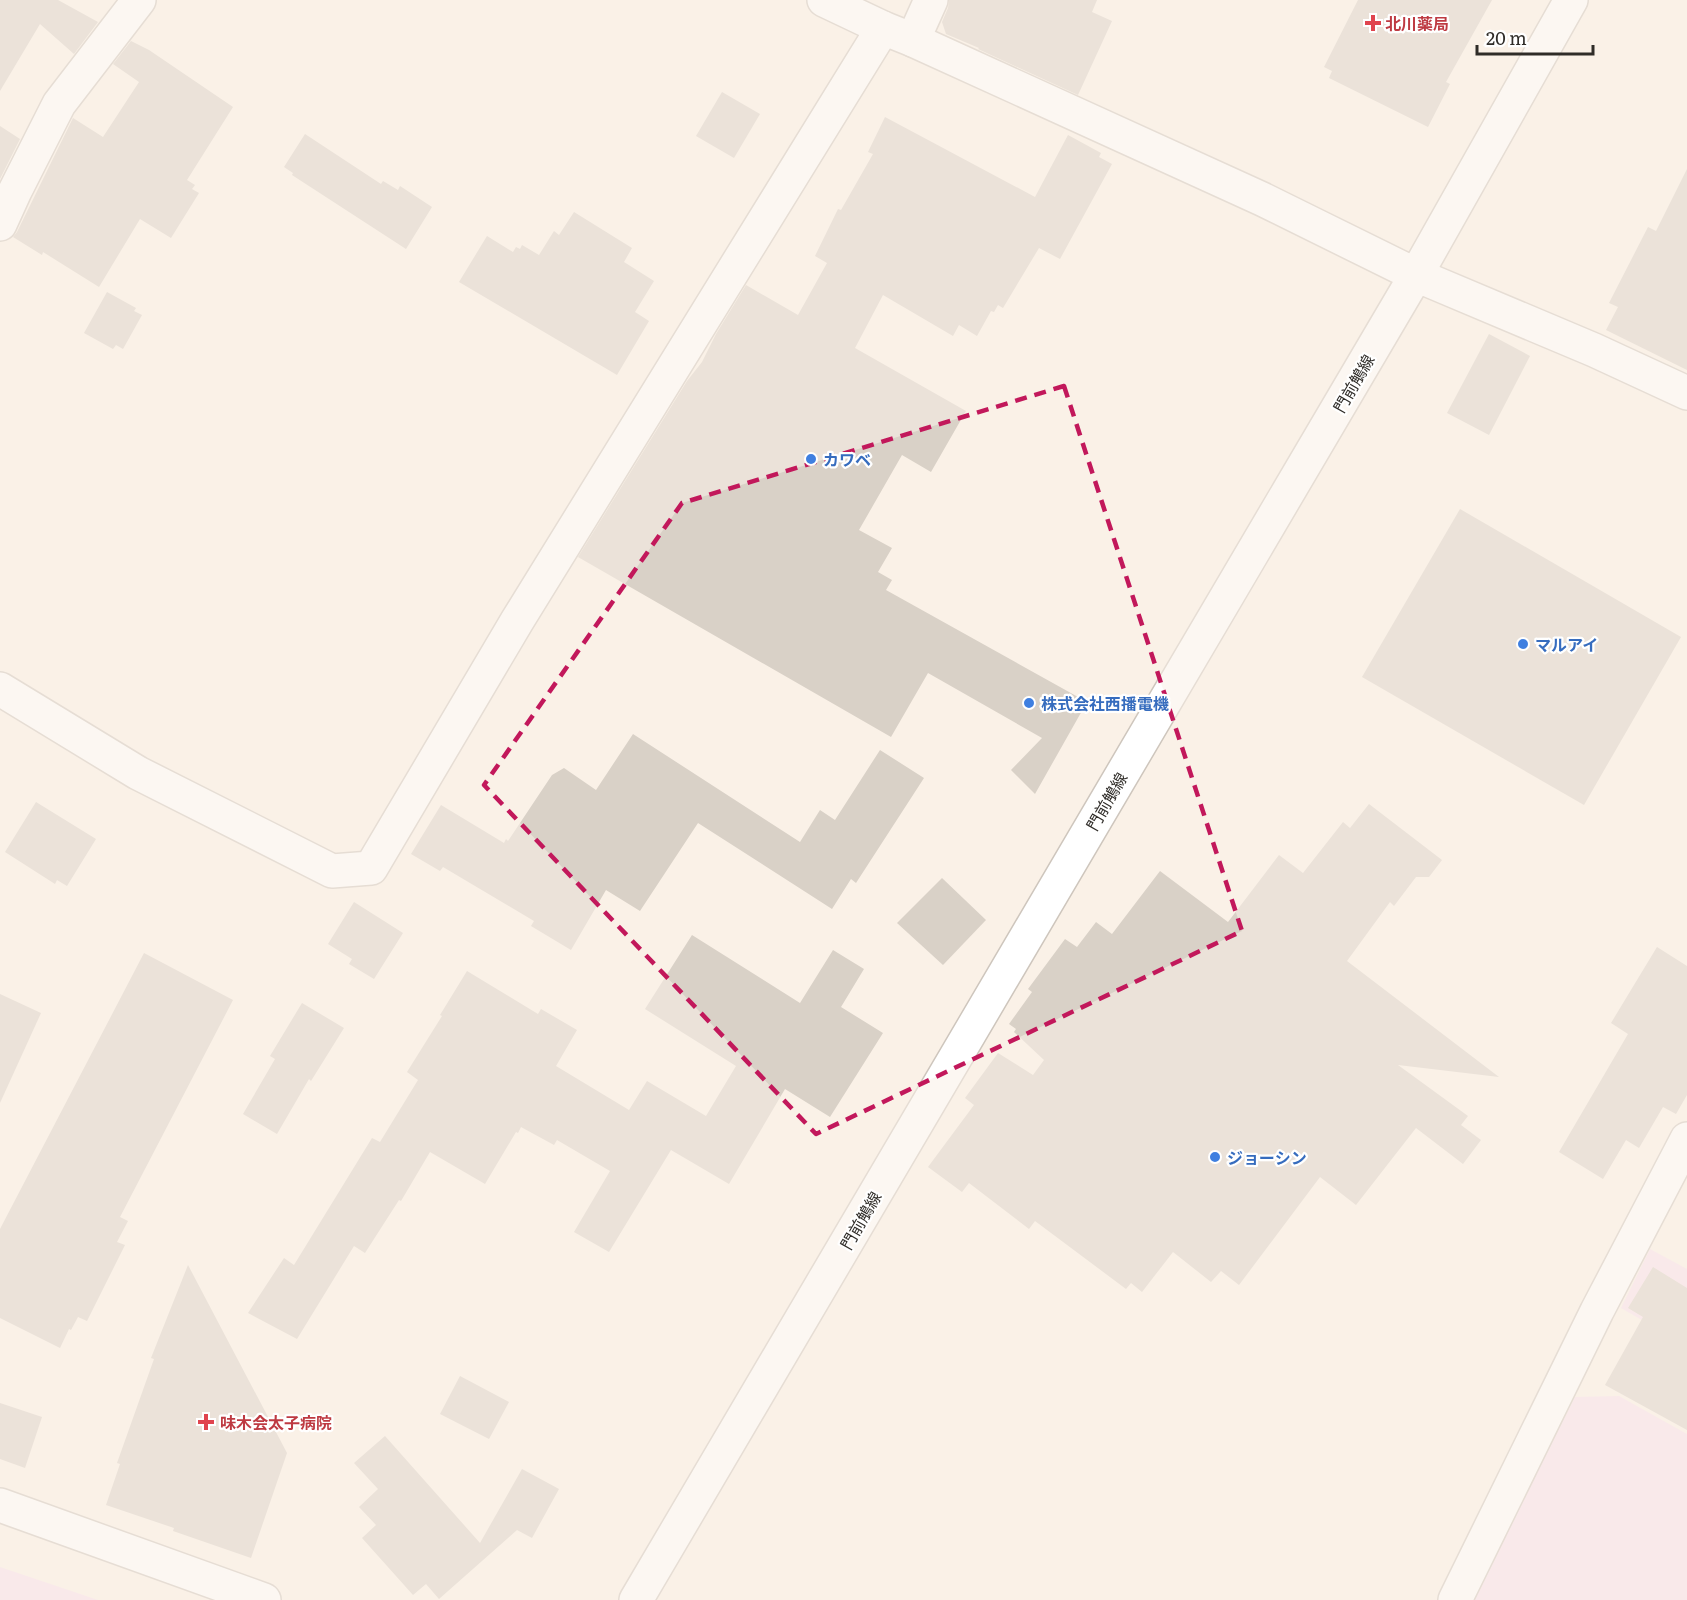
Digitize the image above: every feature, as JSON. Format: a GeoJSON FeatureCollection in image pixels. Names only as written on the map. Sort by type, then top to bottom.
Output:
{"type":"FeatureCollection","features":[{"type":"Feature","properties":{"kind":"street"},"geometry":{"type":"LineString","coordinates":[[0,224],[59,104],[139,0]]}},
{"type":"Feature","properties":{"kind":"street"},"geometry":{"type":"LineString","coordinates":[[824,0],[1262,199],[1416,276],[1594,350],[1687,393]]}},
{"type":"Feature","properties":{"kind":"street"},"geometry":{"type":"LineString","coordinates":[[913,40],[931,0]]}},
{"type":"Feature","properties":{"kind":"street","name":"門前鵤線"},"geometry":{"type":"LineString","coordinates":[[636,1600],[1416,276],[1571,0]]}},
{"type":"Feature","properties":{"kind":"street"},"geometry":{"type":"LineString","coordinates":[[0,689],[138,773],[332,871],[371,868],[517,621],[883,28]]}},
{"type":"Feature","properties":{"kind":"street"},"geometry":{"type":"LineString","coordinates":[[1455,1600],[1596,1311],[1687,1139]]}},
{"type":"Feature","properties":{"kind":"street"},"geometry":{"type":"LineString","coordinates":[[0,1505],[264,1600]]}},
{"type":"Feature","properties":{"kind":"highlighted area"},"geometry":{"type":"Polygon","coordinates":[[[1064,386],[1242,931],[816,1134],[484,785],[682,503],[1064,386]]]}},
{"type":"Feature","properties":{"kind":"shaded area"},"geometry":{"type":"Polygon","coordinates":[[[1650,1249],[1687,1269],[1687,1346],[1621,1308],[1650,1249]]]}},
{"type":"Feature","properties":{"kind":"shaded area"},"geometry":{"type":"Polygon","coordinates":[[[1619,1396],[1687,1434],[1687,1600],[1472,1600],[1575,1397],[1619,1396]]]}},
{"type":"Feature","properties":{"kind":"shaded area"},"geometry":{"type":"Polygon","coordinates":[[[0,1567],[98,1600],[0,1600],[0,1567]]]}},
{"type":"Feature","properties":{"kind":"building"},"geometry":{"type":"Polygon","coordinates":[[[0,0],[58,0],[98,22],[74,54],[40,24],[0,91],[0,0]]]}},
{"type":"Feature","properties":{"kind":"building"},"geometry":{"type":"Polygon","coordinates":[[[949,0],[1097,0],[1092,12],[1112,21],[1078,95],[946,34],[942,22],[949,0]]]}},
{"type":"Feature","properties":{"kind":"building"},"geometry":{"type":"Polygon","coordinates":[[[1358,0],[1492,0],[1446,82],[1450,84],[1428,127],[1329,78],[1332,71],[1324,67],[1358,0]]]}},
{"type":"Feature","properties":{"kind":"building"},"geometry":{"type":"Polygon","coordinates":[[[131,41],[149,50],[233,107],[187,180],[195,185],[192,189],[199,193],[171,238],[140,219],[99,287],[43,252],[42,255],[13,237],[73,118],[103,137],[139,82],[113,64],[131,41]]]}},
{"type":"Feature","properties":{"kind":"building"},"geometry":{"type":"Polygon","coordinates":[[[722,92],[760,114],[734,158],[696,136],[722,92]]]}},
{"type":"Feature","properties":{"kind":"building"},"geometry":{"type":"Polygon","coordinates":[[[885,117],[1035,197],[1068,135],[1101,153],[1099,157],[1112,164],[1060,259],[1039,248],[1003,308],[998,305],[994,312],[991,311],[977,336],[959,325],[953,336],[883,295],[855,348],[966,411],[931,472],[902,455],[859,530],[892,548],[878,572],[892,580],[886,590],[1087,702],[1035,794],[1011,770],[1042,738],[928,673],[891,737],[578,557],[687,381],[702,362],[746,285],[798,315],[827,263],[815,256],[838,209],[841,210],[873,154],[868,152],[885,117]]]}},
{"type":"Feature","properties":{"kind":"building"},"geometry":{"type":"Polygon","coordinates":[[[0,126],[20,139],[0,179],[0,126]]]}},
{"type":"Feature","properties":{"kind":"building"},"geometry":{"type":"Polygon","coordinates":[[[305,134],[381,184],[383,181],[398,190],[400,186],[432,207],[406,249],[292,175],[293,173],[284,167],[305,134]]]}},
{"type":"Feature","properties":{"kind":"building"},"geometry":{"type":"Polygon","coordinates":[[[1687,169],[1687,370],[1606,330],[1618,307],[1609,303],[1648,227],[1656,231],[1687,169]]]}},
{"type":"Feature","properties":{"kind":"building"},"geometry":{"type":"Polygon","coordinates":[[[574,212],[632,248],[624,262],[654,281],[635,312],[649,321],[617,375],[459,282],[487,236],[513,252],[516,247],[520,249],[522,245],[539,255],[554,231],[559,235],[574,212]]]}},
{"type":"Feature","properties":{"kind":"building"},"geometry":{"type":"Polygon","coordinates":[[[107,292],[136,308],[134,311],[142,315],[123,349],[116,345],[113,349],[84,333],[107,292]]]}},
{"type":"Feature","properties":{"kind":"building"},"geometry":{"type":"Polygon","coordinates":[[[1489,334],[1530,356],[1489,435],[1447,413],[1489,334]]]}},
{"type":"Feature","properties":{"kind":"building"},"geometry":{"type":"Polygon","coordinates":[[[1460,509],[1681,637],[1584,805],[1362,677],[1460,509]]]}},
{"type":"Feature","properties":{"kind":"building"},"geometry":{"type":"Polygon","coordinates":[[[633,734],[800,842],[820,810],[835,820],[880,750],[924,778],[856,883],[851,879],[832,909],[698,823],[640,911],[606,890],[571,950],[531,926],[534,921],[443,867],[440,871],[411,854],[441,805],[504,843],[506,839],[508,841],[552,775],[564,768],[596,790],[633,734]]]}},
{"type":"Feature","properties":{"kind":"building"},"geometry":{"type":"Polygon","coordinates":[[[36,802],[96,839],[67,886],[57,880],[55,884],[5,852],[36,802]]]}},
{"type":"Feature","properties":{"kind":"building"},"geometry":{"type":"Polygon","coordinates":[[[1369,804],[1442,860],[1429,877],[1416,877],[1394,906],[1390,902],[1347,961],[1499,1077],[1398,1065],[1468,1116],[1461,1125],[1481,1140],[1463,1164],[1416,1128],[1356,1205],[1320,1177],[1239,1285],[1221,1271],[1211,1282],[1173,1252],[1142,1292],[1131,1283],[1126,1289],[1035,1221],[1029,1229],[969,1183],[962,1192],[928,1167],[974,1105],[965,1098],[998,1053],[1033,1075],[1044,1060],[1014,1032],[1016,1029],[1009,1024],[1032,992],[1028,989],[1065,939],[1077,947],[1096,922],[1112,934],[1160,871],[1228,922],[1279,855],[1303,873],[1343,822],[1350,828],[1369,804]]]}},
{"type":"Feature","properties":{"kind":"building"},"geometry":{"type":"Polygon","coordinates":[[[942,878],[986,920],[943,965],[897,923],[942,878]]]}},
{"type":"Feature","properties":{"kind":"building"},"geometry":{"type":"Polygon","coordinates":[[[354,902],[403,933],[374,979],[349,964],[352,959],[328,944],[354,902]]]}},
{"type":"Feature","properties":{"kind":"building"},"geometry":{"type":"Polygon","coordinates":[[[692,935],[800,1003],[833,950],[864,969],[841,1007],[883,1033],[830,1117],[785,1089],[729,1184],[671,1150],[609,1252],[574,1232],[610,1171],[557,1140],[554,1145],[521,1127],[485,1184],[430,1152],[401,1201],[399,1200],[365,1253],[354,1246],[297,1339],[248,1313],[284,1258],[294,1265],[372,1138],[380,1142],[418,1080],[407,1072],[467,971],[538,1014],[541,1009],[577,1030],[556,1066],[629,1110],[647,1081],[706,1116],[736,1066],[645,1009],[692,935]]]}},
{"type":"Feature","properties":{"kind":"building"},"geometry":{"type":"Polygon","coordinates":[[[1657,947],[1687,966],[1687,1095],[1676,1114],[1663,1107],[1639,1148],[1626,1140],[1603,1179],[1559,1152],[1628,1034],[1611,1023],[1657,947]]]}},
{"type":"Feature","properties":{"kind":"building"},"geometry":{"type":"Polygon","coordinates":[[[144,953],[233,1000],[120,1217],[128,1221],[117,1242],[125,1245],[87,1321],[78,1317],[60,1348],[0,1318],[0,1229],[144,953]]]}},
{"type":"Feature","properties":{"kind":"building"},"geometry":{"type":"Polygon","coordinates":[[[0,994],[41,1013],[0,1103],[0,994]]]}},
{"type":"Feature","properties":{"kind":"building"},"geometry":{"type":"Polygon","coordinates":[[[302,1003],[344,1028],[311,1081],[309,1079],[277,1134],[243,1114],[275,1059],[270,1056],[302,1003]]]}},
{"type":"Feature","properties":{"kind":"building"},"geometry":{"type":"Polygon","coordinates":[[[188,1265],[287,1453],[251,1558],[106,1505],[120,1464],[117,1463],[154,1359],[151,1358],[188,1265]]]}},
{"type":"Feature","properties":{"kind":"building"},"geometry":{"type":"Polygon","coordinates":[[[1653,1267],[1687,1288],[1687,1430],[1605,1385],[1643,1317],[1628,1308],[1653,1267]]]}},
{"type":"Feature","properties":{"kind":"building"},"geometry":{"type":"Polygon","coordinates":[[[460,1376],[509,1402],[489,1439],[440,1414],[460,1376]]]}},
{"type":"Feature","properties":{"kind":"building"},"geometry":{"type":"Polygon","coordinates":[[[0,1403],[42,1417],[25,1468],[0,1459],[0,1403]]]}},
{"type":"Feature","properties":{"kind":"building"},"geometry":{"type":"Polygon","coordinates":[[[385,1436],[480,1543],[522,1469],[559,1489],[532,1538],[517,1530],[439,1599],[426,1584],[413,1595],[362,1538],[376,1525],[359,1507],[378,1489],[354,1463],[385,1436]]]}},
{"type":"Feature","properties":{"kind":"place","name":"北川薬局"},"geometry":{"type":"Point","coordinates":[1373,23]}},
{"type":"Feature","properties":{"kind":"place","name":"カワベ"},"geometry":{"type":"Point","coordinates":[811,459]}},
{"type":"Feature","properties":{"kind":"place","name":"マルアイ"},"geometry":{"type":"Point","coordinates":[1523,644]}},
{"type":"Feature","properties":{"kind":"place","name":"株式会社西播電機"},"geometry":{"type":"Point","coordinates":[1029,703]}},
{"type":"Feature","properties":{"kind":"place","name":"ジョーシン"},"geometry":{"type":"Point","coordinates":[1215,1157]}},
{"type":"Feature","properties":{"kind":"place","name":"味木会太子病院"},"geometry":{"type":"Point","coordinates":[206,1422]}}]}
